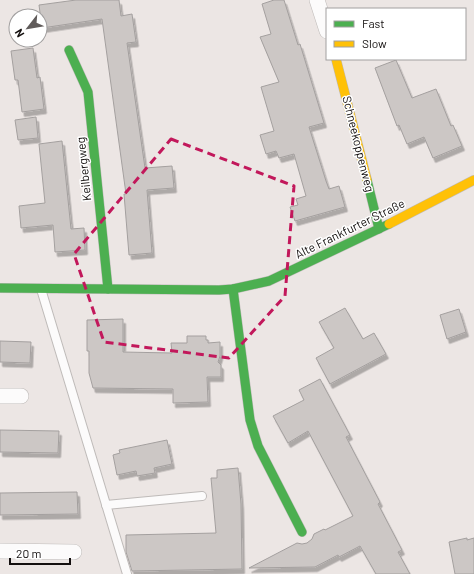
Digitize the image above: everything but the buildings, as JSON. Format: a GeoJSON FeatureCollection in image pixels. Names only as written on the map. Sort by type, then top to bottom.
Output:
{"type":"FeatureCollection","features":[{"type":"Feature","properties":{"kind":"street"},"geometry":{"type":"LineString","coordinates":[[317,0],[326,28]]}},
{"type":"Feature","properties":{"kind":"street","name":"Keilbergweg"},"geometry":{"type":"LineString","coordinates":[[69,50],[88,92],[108,289]]}},
{"type":"Feature","properties":{"kind":"street","name":"Schneekoppenweg"},"geometry":{"type":"LineString","coordinates":[[336,60],[379,228]]}},
{"type":"Feature","properties":{"kind":"street","name":"Alte Frankfurter Straße"},"geometry":{"type":"LineString","coordinates":[[0,288],[234,289],[259,284],[269,281],[379,228],[474,180]]}},
{"type":"Feature","properties":{"kind":"street"},"geometry":{"type":"LineString","coordinates":[[234,289],[250,420],[258,446],[302,532]]}},
{"type":"Feature","properties":{"kind":"street"},"geometry":{"type":"LineString","coordinates":[[0,396],[21,396]]}},
{"type":"Feature","properties":{"kind":"street"},"geometry":{"type":"LineString","coordinates":[[0,552],[74,552]]}},
{"type":"Feature","properties":{"kind":"lane"},"geometry":{"type":"LineString","coordinates":[[41,288],[127,574]]}},
{"type":"Feature","properties":{"kind":"lane"},"geometry":{"type":"LineString","coordinates":[[106,505],[202,496]]}},
{"type":"Feature","properties":{"kind":"highlighted area"},"geometry":{"type":"Polygon","coordinates":[[[171,139],[294,186],[285,296],[229,358],[104,342],[74,254],[171,139]]]}},
{"type":"Feature","properties":{"kind":"traffic: fast"},"geometry":{"type":"LineString","coordinates":[[69,50],[88,92],[108,289]]}},
{"type":"Feature","properties":{"kind":"traffic: fast"},"geometry":{"type":"LineString","coordinates":[[367,180],[379,229]]}},
{"type":"Feature","properties":{"kind":"traffic: fast"},"geometry":{"type":"LineString","coordinates":[[0,288],[233,289],[269,281],[389,224]]}},
{"type":"Feature","properties":{"kind":"traffic: fast"},"geometry":{"type":"LineString","coordinates":[[233,289],[250,420],[258,446],[302,532]]}},
{"type":"Feature","properties":{"kind":"traffic: slow"},"geometry":{"type":"LineString","coordinates":[[336,60],[367,180]]}},
{"type":"Feature","properties":{"kind":"traffic: slow"},"geometry":{"type":"LineString","coordinates":[[389,224],[474,180]]}}]}
